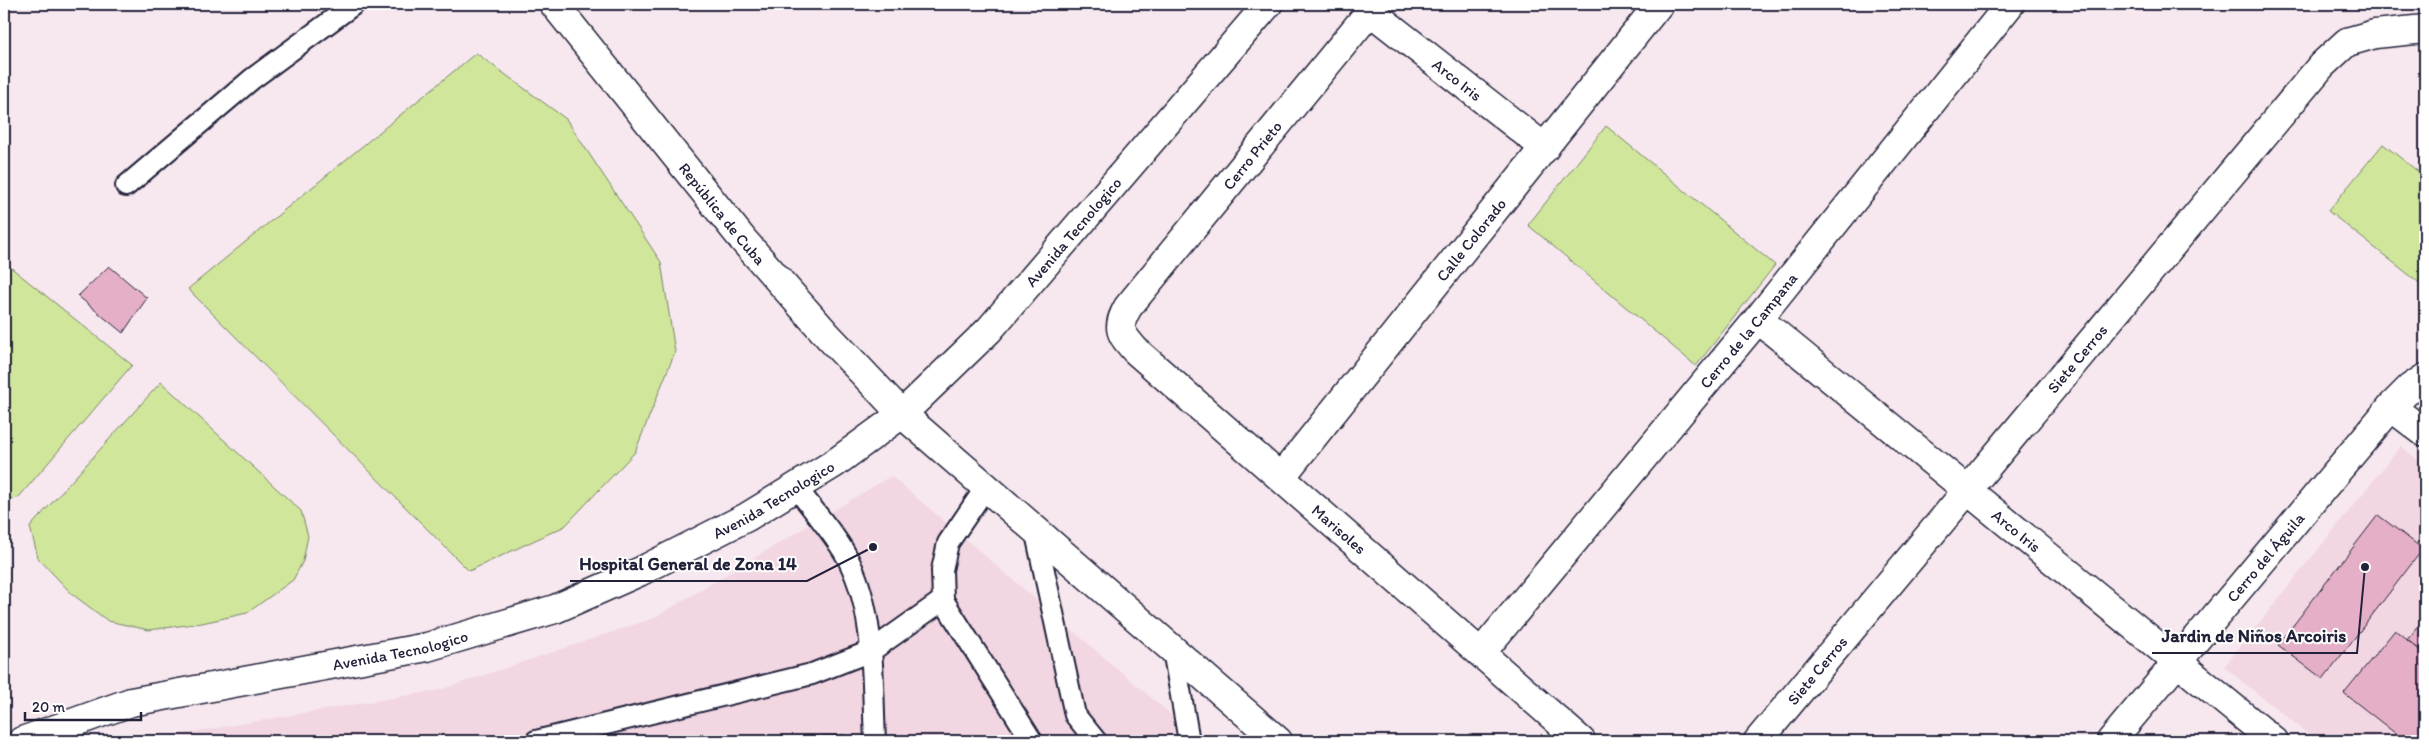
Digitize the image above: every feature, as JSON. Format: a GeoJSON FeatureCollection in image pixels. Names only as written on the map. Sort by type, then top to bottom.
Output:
{"type":"FeatureCollection","features":[{"type":"Feature","properties":{"kind":"street","name":"República de Cuba"},"geometry":{"type":"LineString","coordinates":[[554,4],[744,241],[828,336],[902,414],[1278,741]]}},
{"type":"Feature","properties":{"kind":"street","name":"Avenida Tecnologico"},"geometry":{"type":"LineString","coordinates":[[22,741],[131,702],[427,647],[555,609],[639,572],[746,517],[836,463],[902,414],[989,330],[1268,4]]}},
{"type":"Feature","properties":{"kind":"street","name":"Calle Colorado"},"geometry":{"type":"LineString","coordinates":[[1281,477],[1660,4]]}},
{"type":"Feature","properties":{"kind":"street","name":"Cerro de la Campana"},"geometry":{"type":"LineString","coordinates":[[1482,654],[1758,318],[2010,4]]}},
{"type":"Feature","properties":{"kind":"street","name":"Arco Iris"},"geometry":{"type":"LineString","coordinates":[[1373,7],[1545,148]]}},
{"type":"Feature","properties":{"kind":"street","name":"Cerro Prieto"},"geometry":{"type":"LineString","coordinates":[[1128,307],[1373,7]]}},
{"type":"Feature","properties":{"kind":"street","name":"Siete Cerros"},"geometry":{"type":"LineString","coordinates":[[1758,741],[2322,65],[2347,42],[2375,34],[2425,29]]}},
{"type":"Feature","properties":{"kind":"street","name":"Marisoles"},"geometry":{"type":"LineString","coordinates":[[1128,307],[1121,320],[1120,330],[1135,350],[1582,741]]}},
{"type":"Feature","properties":{"kind":"street","name":"Arco Iris"},"geometry":{"type":"LineString","coordinates":[[1758,318],[2274,741]]}},
{"type":"Feature","properties":{"kind":"street","name":"Cerro del Águila"},"geometry":{"type":"LineString","coordinates":[[2111,741],[2391,407],[2410,388],[2425,378]]}},
{"type":"Feature","properties":{"kind":"street"},"geometry":{"type":"LineString","coordinates":[[2391,407],[2425,433]]}},
{"type":"Feature","properties":{"kind":"lane"},"geometry":{"type":"LineString","coordinates":[[126,186],[252,79],[354,4]]}},
{"type":"Feature","properties":{"kind":"lane"},"geometry":{"type":"LineString","coordinates":[[796,487],[849,560],[862,597],[871,651],[875,741]]}},
{"type":"Feature","properties":{"kind":"lane"},"geometry":{"type":"LineString","coordinates":[[986,487],[948,543],[942,570],[942,600],[1032,741]]}},
{"type":"Feature","properties":{"kind":"lane"},"geometry":{"type":"LineString","coordinates":[[1035,529],[1075,715],[1096,741]]}},
{"type":"Feature","properties":{"kind":"lane"},"geometry":{"type":"LineString","coordinates":[[536,741],[580,736],[812,674],[871,651],[942,600]]}},
{"type":"Feature","properties":{"kind":"lane"},"geometry":{"type":"LineString","coordinates":[[1173,650],[1189,741]]}},
{"type":"Feature","properties":{"kind":"shaded area"},"geometry":{"type":"Polygon","coordinates":[[[2401,446],[2425,466],[2425,741],[2317,741],[2224,667],[2401,446]]]}},
{"type":"Feature","properties":{"kind":"shaded area"},"geometry":{"type":"Polygon","coordinates":[[[891,476],[1202,741],[164,741],[188,733],[440,690],[654,618],[891,476]]]}},
{"type":"Feature","properties":{"kind":"green space"},"geometry":{"type":"Polygon","coordinates":[[[476,53],[566,119],[661,262],[675,352],[635,452],[565,526],[469,571],[188,289],[476,53]]]}},
{"type":"Feature","properties":{"kind":"green space"},"geometry":{"type":"Polygon","coordinates":[[[1606,126],[1775,265],[1696,366],[1528,225],[1606,126]]]}},
{"type":"Feature","properties":{"kind":"green space"},"geometry":{"type":"Polygon","coordinates":[[[2383,144],[2425,177],[2425,281],[2422,285],[2328,211],[2383,144]]]}},
{"type":"Feature","properties":{"kind":"green space"},"geometry":{"type":"Polygon","coordinates":[[[4,262],[132,365],[18,498],[4,500],[4,262]]]}},
{"type":"Feature","properties":{"kind":"green space"},"geometry":{"type":"Polygon","coordinates":[[[161,382],[301,511],[308,536],[303,561],[293,580],[247,613],[202,623],[149,630],[108,621],[72,594],[38,558],[30,527],[161,382]]]}},
{"type":"Feature","properties":{"kind":"building"},"geometry":{"type":"Polygon","coordinates":[[[109,266],[147,298],[123,333],[78,296],[109,266]]]}},
{"type":"Feature","properties":{"kind":"building"},"geometry":{"type":"Polygon","coordinates":[[[2378,515],[2423,549],[2323,679],[2278,645],[2378,515]]]}},
{"type":"Feature","properties":{"kind":"building"},"geometry":{"type":"Polygon","coordinates":[[[2425,618],[2425,654],[2407,640],[2425,618]]]}},
{"type":"Feature","properties":{"kind":"building"},"geometry":{"type":"Polygon","coordinates":[[[2395,630],[2425,654],[2425,741],[2405,741],[2344,693],[2395,630]]]}},
{"type":"Feature","properties":{"kind":"building"},"geometry":{"type":"Polygon","coordinates":[[[845,735],[846,741],[717,741],[845,735]]]}},
{"type":"Feature","properties":{"kind":"place","name":"Hospital General de Zona 14"},"geometry":{"type":"Point","coordinates":[873,547]}},
{"type":"Feature","properties":{"kind":"place","name":"Jardin de Niños Arcoiris"},"geometry":{"type":"Point","coordinates":[2365,567]}}]}
